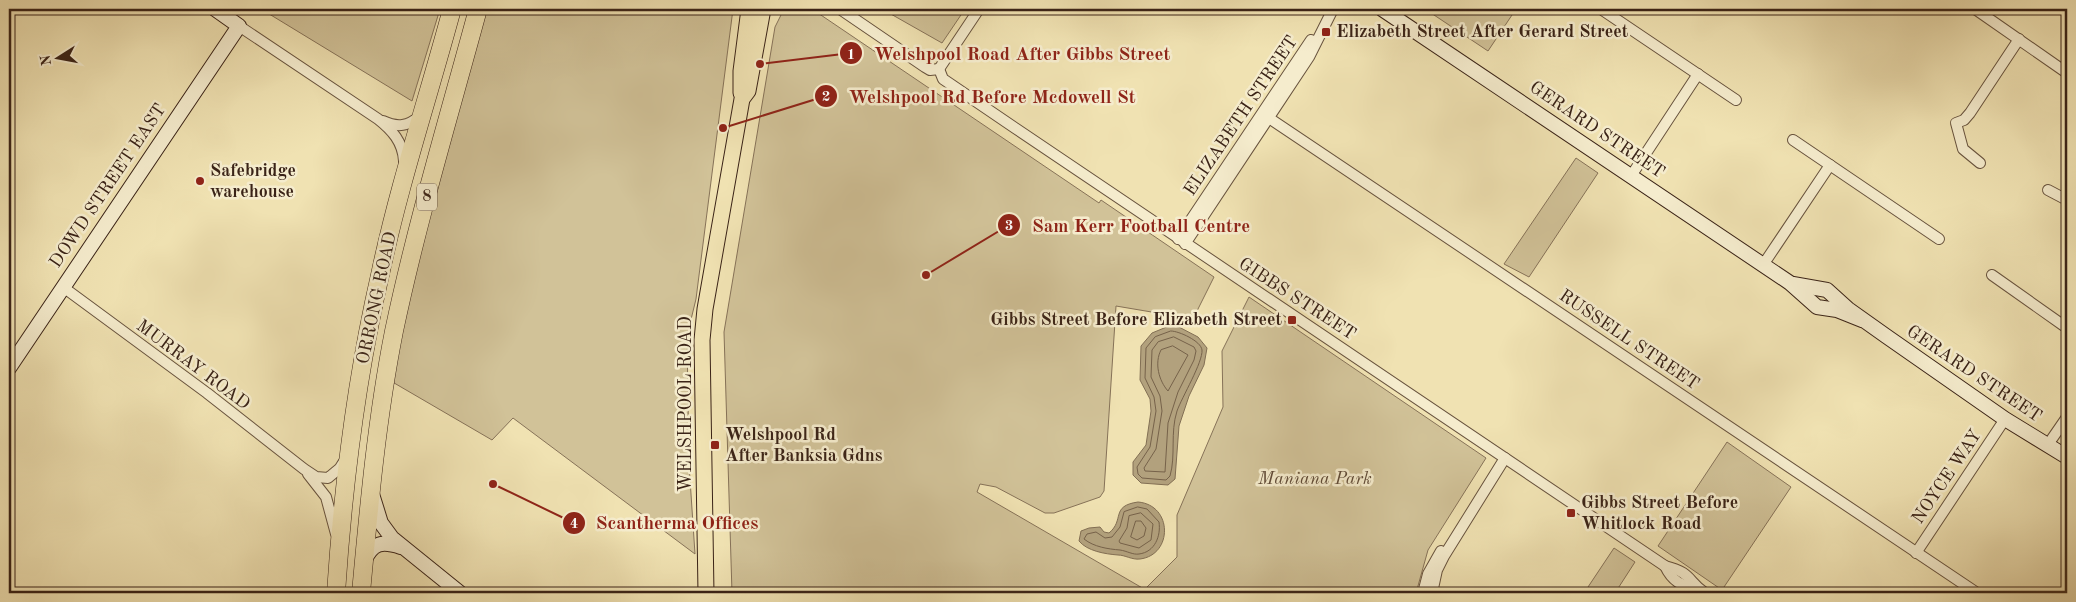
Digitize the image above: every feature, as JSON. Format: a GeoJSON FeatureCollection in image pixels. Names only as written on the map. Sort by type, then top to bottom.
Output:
{"type":"FeatureCollection","features":[{"type":"Feature","properties":{"kind":"highway","name":"ORRONG ROAD"},"geometry":{"type":"LineString","coordinates":[[336,593],[349,452],[374,304],[401,185],[452,9]]}},
{"type":"Feature","properties":{"kind":"highway","name":"ORRONG ROAD"},"geometry":{"type":"LineString","coordinates":[[361,593],[380,409],[396,321],[429,188],[478,9]]}},
{"type":"Feature","properties":{"kind":"main road","name":"WELSHPOOL ROAD"},"geometry":{"type":"LineString","coordinates":[[706,593],[702,340],[705,309],[742,99],[739,88],[749,9]]}},
{"type":"Feature","properties":{"kind":"main road","name":"WELSHPOOL ROAD"},"geometry":{"type":"LineString","coordinates":[[742,99],[748,91],[763,9]]}},
{"type":"Feature","properties":{"kind":"street"},"geometry":{"type":"LineString","coordinates":[[215,9],[389,128],[402,148],[404,159],[401,185]]}},
{"type":"Feature","properties":{"kind":"street","name":"GIBBS STREET"},"geometry":{"type":"LineString","coordinates":[[840,9],[925,67],[930,70],[939,69],[943,78],[1182,241],[1319,331],[1666,566],[1681,570],[1701,590]]}},
{"type":"Feature","properties":{"kind":"street"},"geometry":{"type":"LineString","coordinates":[[939,69],[979,9]]}},
{"type":"Feature","properties":{"kind":"street","name":"ELIZABETH STREET"},"geometry":{"type":"LineString","coordinates":[[1266,116],[1303,54],[1326,9]]}},
{"type":"Feature","properties":{"kind":"street","name":"ELIZABETH STREET"},"geometry":{"type":"LineString","coordinates":[[1182,241],[1266,116],[1309,57],[1334,9]]}},
{"type":"Feature","properties":{"kind":"street","name":"GERARD STREET"},"geometry":{"type":"LineString","coordinates":[[1382,9],[1790,282],[1816,308],[1837,310],[1862,320]]}},
{"type":"Feature","properties":{"kind":"street"},"geometry":{"type":"LineString","coordinates":[[1601,9],[1736,100]]}},
{"type":"Feature","properties":{"kind":"street"},"geometry":{"type":"LineString","coordinates":[[1975,9],[2067,73]]}},
{"type":"Feature","properties":{"kind":"street","name":"DOWD STREET EAST"},"geometry":{"type":"LineString","coordinates":[[9,368],[239,26]]}},
{"type":"Feature","properties":{"kind":"street"},"geometry":{"type":"LineString","coordinates":[[1980,163],[1962,149],[1956,123],[1964,120],[1970,113],[2019,39]]}},
{"type":"Feature","properties":{"kind":"street"},"geometry":{"type":"LineString","coordinates":[[1631,176],[1698,74]]}},
{"type":"Feature","properties":{"kind":"street"},"geometry":{"type":"LineString","coordinates":[[378,119],[397,126],[409,125],[423,113]]}},
{"type":"Feature","properties":{"kind":"street","name":"RUSSELL STREET"},"geometry":{"type":"LineString","coordinates":[[1266,116],[1977,593]]}},
{"type":"Feature","properties":{"kind":"street"},"geometry":{"type":"LineString","coordinates":[[1793,140],[1939,239]]}},
{"type":"Feature","properties":{"kind":"street"},"geometry":{"type":"LineString","coordinates":[[1763,265],[1830,165]]}},
{"type":"Feature","properties":{"kind":"street"},"geometry":{"type":"LineString","coordinates":[[2048,190],[2067,200]]}},
{"type":"Feature","properties":{"kind":"street"},"geometry":{"type":"LineString","coordinates":[[1992,275],[2067,328]]}},
{"type":"Feature","properties":{"kind":"street","name":"GERARD STREET"},"geometry":{"type":"LineString","coordinates":[[1790,282],[1827,290],[1862,320],[2005,419],[2067,457]]}},
{"type":"Feature","properties":{"kind":"street","name":"MURRAY ROAD"},"geometry":{"type":"LineString","coordinates":[[63,287],[207,393],[316,477],[328,478],[340,468],[349,452]]}},
{"type":"Feature","properties":{"kind":"street"},"geometry":{"type":"LineString","coordinates":[[2047,446],[2067,417]]}},
{"type":"Feature","properties":{"kind":"street","name":"NOYCE WAY"},"geometry":{"type":"LineString","coordinates":[[1916,553],[2005,419]]}},
{"type":"Feature","properties":{"kind":"street"},"geometry":{"type":"LineString","coordinates":[[1423,593],[1433,562],[1456,533],[1505,458]]}},
{"type":"Feature","properties":{"kind":"street","name":"MURRAY ROAD"},"geometry":{"type":"LineString","coordinates":[[304,469],[326,497],[339,548]]}},
{"type":"Feature","properties":{"kind":"street"},"geometry":{"type":"LineString","coordinates":[[371,488],[381,523],[401,547],[460,593]]}},
{"type":"Feature","properties":{"kind":"street"},"geometry":{"type":"LineString","coordinates":[[1432,593],[1437,570],[1456,533]]}},
{"type":"Feature","properties":{"kind":"street"},"geometry":{"type":"LineString","coordinates":[[364,561],[369,550],[379,544],[401,547]]}},
{"type":"Feature","properties":{"kind":"green space"},"geometry":{"type":"Polygon","coordinates":[[[261,9],[440,9],[412,101],[261,9]]]}},
{"type":"Feature","properties":{"kind":"green space"},"geometry":{"type":"Polygon","coordinates":[[[484,9],[733,9],[696,299],[687,336],[689,464],[695,554],[513,418],[492,440],[389,380],[403,313],[484,9]]]}},
{"type":"Feature","properties":{"kind":"green space"},"geometry":{"type":"Polygon","coordinates":[[[784,9],[812,9],[1099,203],[1101,200],[1214,277],[1193,319],[1116,306],[1104,491],[1100,497],[1054,513],[1045,513],[996,487],[980,484],[977,492],[1151,593],[732,593],[724,332],[775,27],[784,9]]]}},
{"type":"Feature","properties":{"kind":"green space"},"geometry":{"type":"Polygon","coordinates":[[[882,9],[965,9],[942,43],[882,9]]]}},
{"type":"Feature","properties":{"kind":"green space"},"geometry":{"type":"Polygon","coordinates":[[[1434,9],[1516,9],[1488,51],[1431,13],[1434,9]]]}},
{"type":"Feature","properties":{"kind":"green space"},"geometry":{"type":"Polygon","coordinates":[[[1576,158],[1598,173],[1529,277],[1504,264],[1576,158]]]}},
{"type":"Feature","properties":{"kind":"green space","name":"Maniana Park"},"geometry":{"type":"Polygon","coordinates":[[[1249,297],[1486,458],[1428,550],[1416,593],[1151,593],[1146,588],[1177,557],[1177,515],[1223,407],[1222,351],[1249,297]]]}},
{"type":"Feature","properties":{"kind":"green space"},"geometry":{"type":"Polygon","coordinates":[[[1727,442],[1791,487],[1722,590],[1658,546],[1727,442]]]}},
{"type":"Feature","properties":{"kind":"green space"},"geometry":{"type":"Polygon","coordinates":[[[1614,548],[1635,562],[1615,593],[1584,593],[1614,548]]]}},
{"type":"Feature","properties":{"kind":"water"},"geometry":{"type":"Polygon","coordinates":[[[1169,326],[1177,326],[1198,337],[1207,348],[1204,365],[1189,396],[1179,426],[1175,479],[1168,485],[1141,483],[1133,475],[1133,462],[1146,445],[1151,411],[1150,399],[1140,380],[1141,346],[1152,333],[1169,326]]]}},
{"type":"Feature","properties":{"kind":"water"},"geometry":{"type":"Polygon","coordinates":[[[1138,502],[1149,505],[1158,512],[1163,520],[1163,540],[1159,549],[1151,556],[1137,559],[1102,553],[1091,550],[1079,541],[1081,531],[1089,528],[1100,527],[1104,532],[1109,533],[1114,528],[1121,510],[1129,504],[1138,502]]]}},
{"type":"Feature","properties":{"kind":"place","name":"Elizabeth Street After Gerard Street"},"geometry":{"type":"Point","coordinates":[1326,32]}},
{"type":"Feature","properties":{"kind":"place","name":"Welshpool Road After Gibbs Street"},"geometry":{"type":"Point","coordinates":[760,64]}},
{"type":"Feature","properties":{"kind":"place","name":"Welshpool Rd Before Mcdowell St"},"geometry":{"type":"Point","coordinates":[723,128]}},
{"type":"Feature","properties":{"kind":"place","name":"Safebridge warehouse"},"geometry":{"type":"Point","coordinates":[200,181]}},
{"type":"Feature","properties":{"kind":"place","name":"Sam Kerr Football Centre"},"geometry":{"type":"Point","coordinates":[926,275]}},
{"type":"Feature","properties":{"kind":"place","name":"Gibbs Street Before Elizabeth Street"},"geometry":{"type":"Point","coordinates":[1292,320]}},
{"type":"Feature","properties":{"kind":"place","name":"Welshpool Rd After Banksia Gdns"},"geometry":{"type":"Point","coordinates":[715,445]}},
{"type":"Feature","properties":{"kind":"place","name":"Scantherma Offices"},"geometry":{"type":"Point","coordinates":[493,484]}},
{"type":"Feature","properties":{"kind":"place","name":"Gibbs Street Before Whitlock Road"},"geometry":{"type":"Point","coordinates":[1571,513]}}]}
